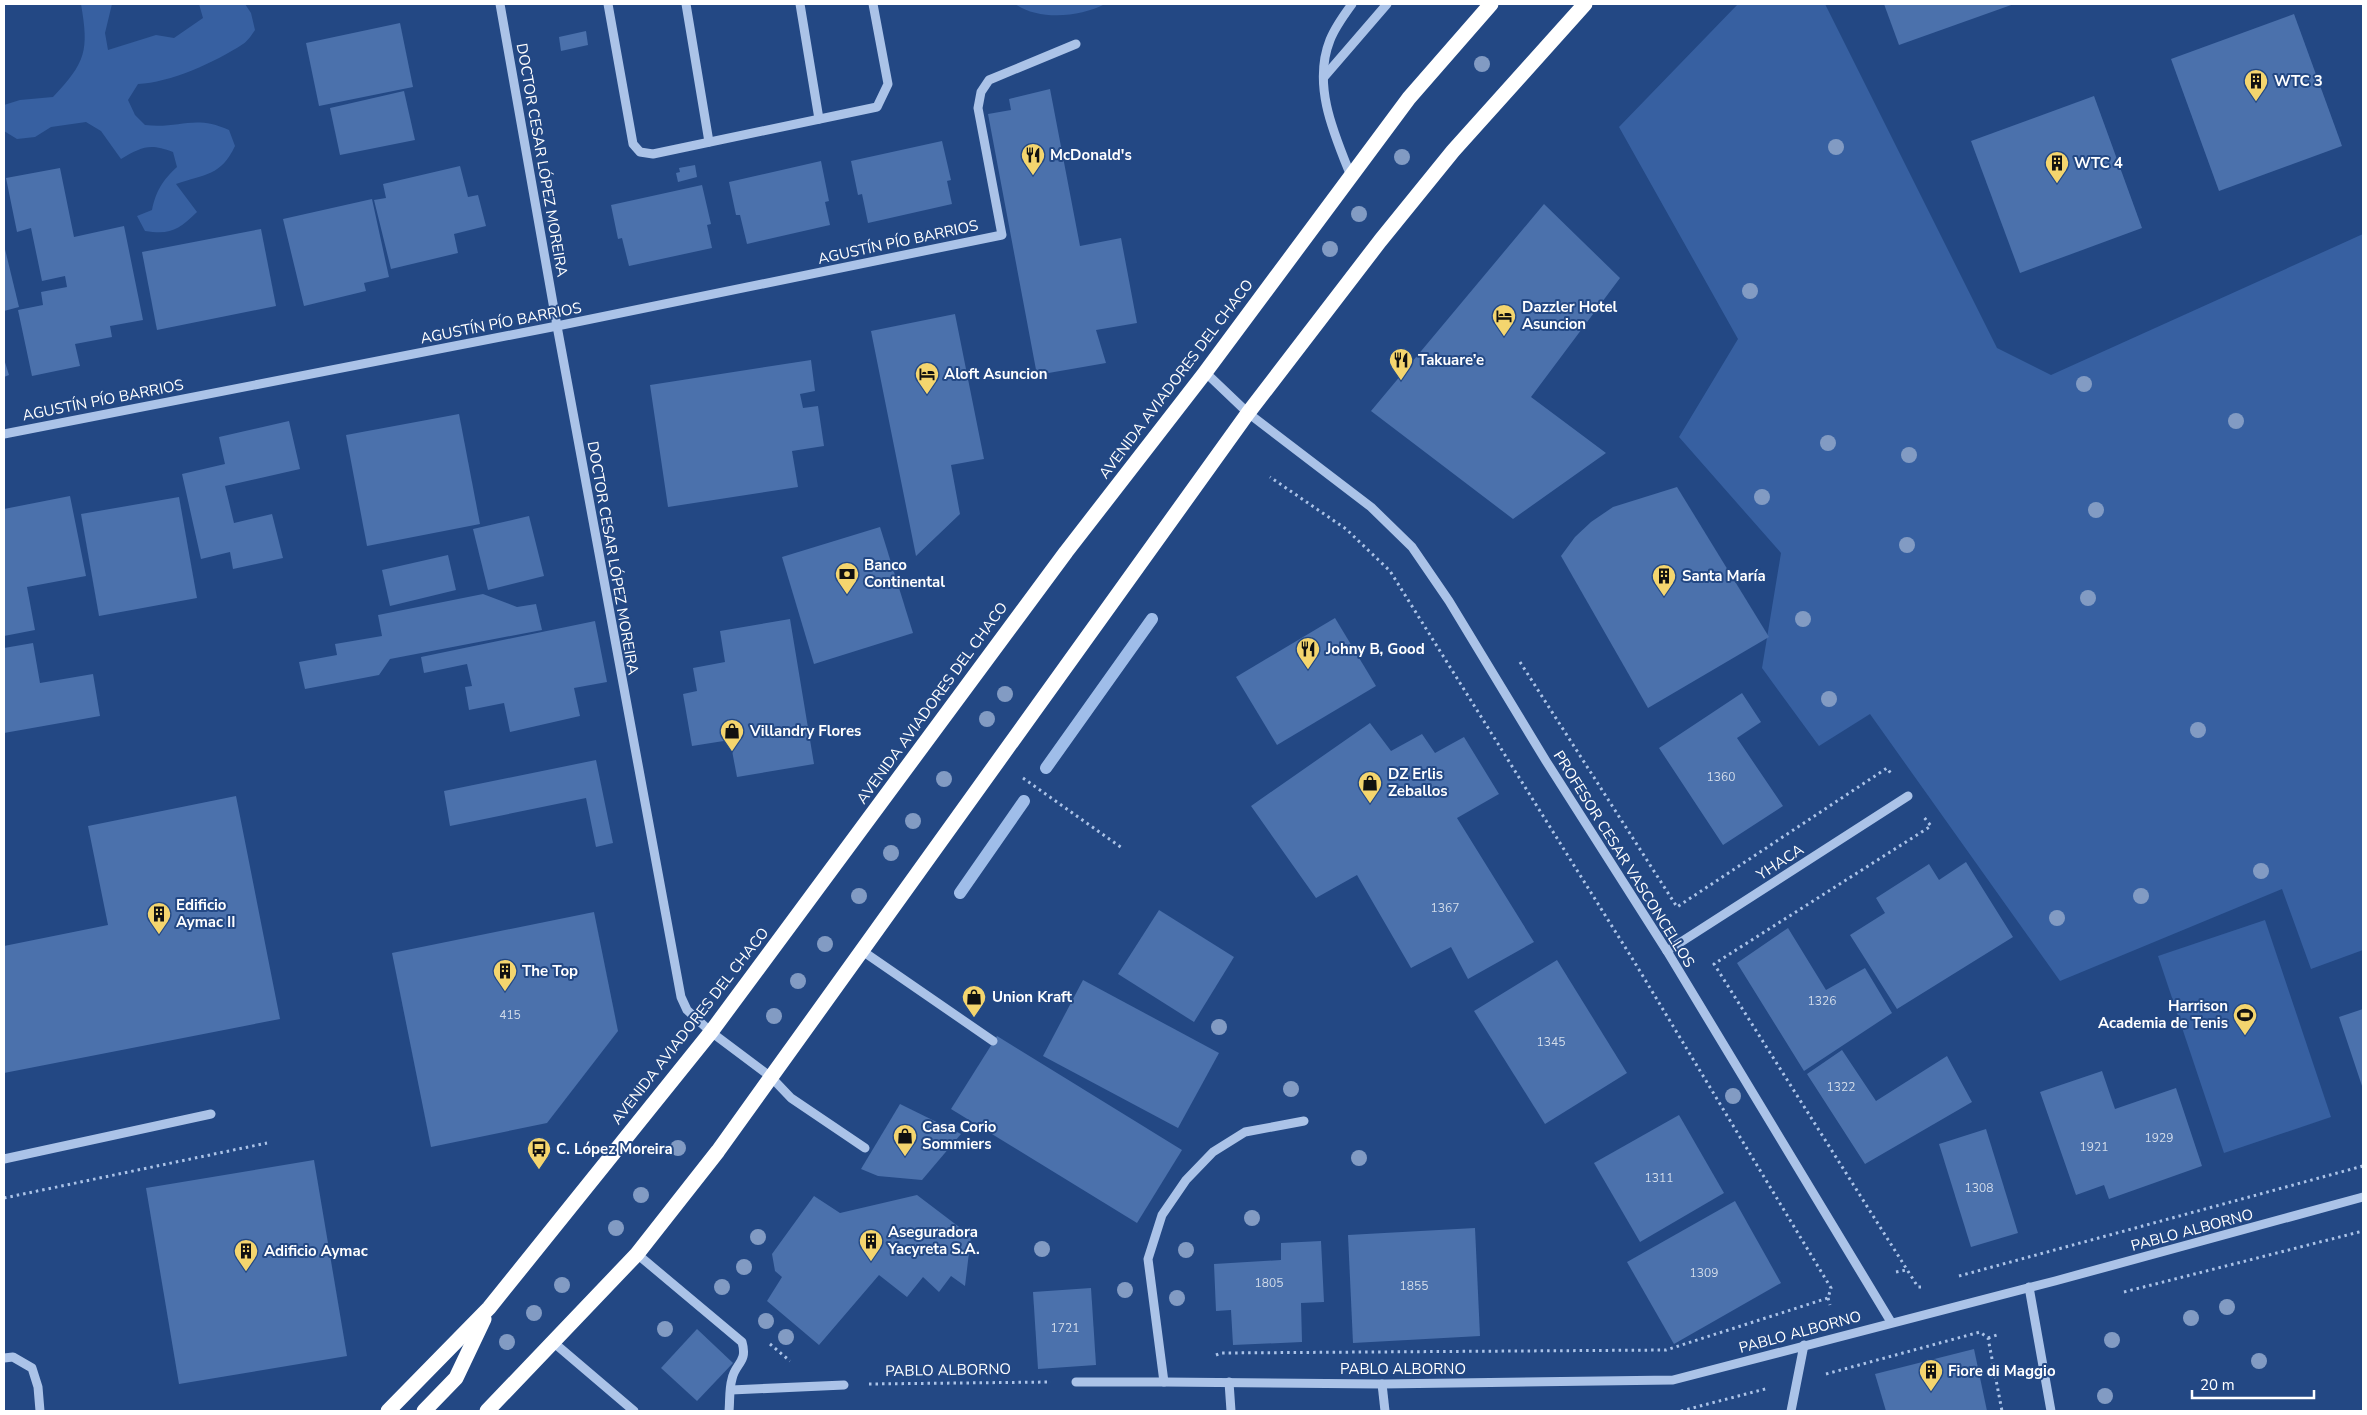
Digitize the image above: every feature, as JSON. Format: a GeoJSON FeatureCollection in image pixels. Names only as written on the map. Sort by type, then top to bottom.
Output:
{"type":"FeatureCollection","features":[{"type":"Feature","properties":{"kind":"highway","name":"AVENIDA AVIADORES DEL CHACO"},"geometry":{"type":"LineString","coordinates":[[388,1411],[489,1308],[711,1032],[1066,552],[1205,372],[1409,98],[1491,4]]}},
{"type":"Feature","properties":{"kind":"highway"},"geometry":{"type":"LineString","coordinates":[[487,1411],[636,1254],[718,1151],[1248,414],[1380,241],[1453,151],[1585,4]]}},
{"type":"Feature","properties":{"kind":"highway"},"geometry":{"type":"LineString","coordinates":[[424,1411],[456,1378],[489,1308]]}},
{"type":"Feature","properties":{"kind":"street","name":"DOCTOR CESAR LÓPEZ MOREIRA"},"geometry":{"type":"LineString","coordinates":[[500,4],[677,985],[687,1010],[711,1032],[771,1077],[791,1098],[866,1148]]}},
{"type":"Feature","properties":{"kind":"street"},"geometry":{"type":"LineString","coordinates":[[608,4],[633,144],[640,152],[652,154],[877,107],[888,84],[873,4]]}},
{"type":"Feature","properties":{"kind":"street"},"geometry":{"type":"LineString","coordinates":[[686,4],[709,142]]}},
{"type":"Feature","properties":{"kind":"street"},"geometry":{"type":"LineString","coordinates":[[800,4],[819,119]]}},
{"type":"Feature","properties":{"kind":"street"},"geometry":{"type":"LineString","coordinates":[[1351,176],[1332,129],[1322,79],[1330,41],[1352,4]]}},
{"type":"Feature","properties":{"kind":"street"},"geometry":{"type":"LineString","coordinates":[[1322,79],[1387,4]]}},
{"type":"Feature","properties":{"kind":"street","name":"AGUSTÍN PÍO BARRIOS"},"geometry":{"type":"LineString","coordinates":[[4,434],[557,326],[1002,235],[978,108],[981,92],[989,80],[1076,44]]}},
{"type":"Feature","properties":{"kind":"street","name":"PROFESOR CESAR VASCONCELLOS"},"geometry":{"type":"LineString","coordinates":[[1205,372],[1248,414],[1370,507],[1412,547],[1449,601],[1546,761],[1667,951],[1891,1322]]}},
{"type":"Feature","properties":{"kind":"street","name":"YHACA"},"geometry":{"type":"LineString","coordinates":[[1667,951],[1908,796]]}},
{"type":"Feature","properties":{"kind":"street"},"geometry":{"type":"LineString","coordinates":[[861,950],[993,1041]]}},
{"type":"Feature","properties":{"kind":"street"},"geometry":{"type":"LineString","coordinates":[[4,1159],[211,1114]]}},
{"type":"Feature","properties":{"kind":"street"},"geometry":{"type":"LineString","coordinates":[[1164,1382],[1148,1259],[1162,1215],[1186,1180],[1213,1152],[1245,1132],[1304,1121]]}},
{"type":"Feature","properties":{"kind":"street","name":"PABLO ALBORNO"},"geometry":{"type":"LineString","coordinates":[[1076,1382],[1382,1384],[1672,1380],[2363,1198]]}},
{"type":"Feature","properties":{"kind":"street"},"geometry":{"type":"LineString","coordinates":[[636,1254],[742,1342],[745,1351],[742,1362],[732,1377],[729,1411]]}},
{"type":"Feature","properties":{"kind":"street"},"geometry":{"type":"LineString","coordinates":[[2030,1287],[2051,1411]]}},
{"type":"Feature","properties":{"kind":"street"},"geometry":{"type":"LineString","coordinates":[[553,1342],[634,1411]]}},
{"type":"Feature","properties":{"kind":"street"},"geometry":{"type":"LineString","coordinates":[[1791,1411],[1804,1345]]}},
{"type":"Feature","properties":{"kind":"street"},"geometry":{"type":"LineString","coordinates":[[4,1358],[13,1357],[32,1368],[38,1387],[40,1411]]}},
{"type":"Feature","properties":{"kind":"street"},"geometry":{"type":"LineString","coordinates":[[1229,1382],[1231,1411]]}},
{"type":"Feature","properties":{"kind":"street"},"geometry":{"type":"LineString","coordinates":[[1382,1384],[1385,1411]]}},
{"type":"Feature","properties":{"kind":"street"},"geometry":{"type":"LineString","coordinates":[[731,1390],[844,1385]]}},
{"type":"Feature","properties":{"kind":"path"},"geometry":{"type":"LineString","coordinates":[[1270,477],[1346,529],[1390,571],[1635,963],[1831,1288],[1828,1298],[1830,1305]]}},
{"type":"Feature","properties":{"kind":"path"},"geometry":{"type":"LineString","coordinates":[[1516,655],[1678,907],[1887,768],[1931,826],[1714,964]]}},
{"type":"Feature","properties":{"kind":"path"},"geometry":{"type":"LineString","coordinates":[[998,760],[1122,848]]}},
{"type":"Feature","properties":{"kind":"path"},"geometry":{"type":"LineString","coordinates":[[1708,956],[1918,1287],[1926,1285]]}},
{"type":"Feature","properties":{"kind":"path"},"geometry":{"type":"LineString","coordinates":[[4,1198],[267,1143]]}},
{"type":"Feature","properties":{"kind":"path"},"geometry":{"type":"LineString","coordinates":[[1950,1278],[2363,1166]]}},
{"type":"Feature","properties":{"kind":"path"},"geometry":{"type":"LineString","coordinates":[[2118,1294],[2363,1231]]}},
{"type":"Feature","properties":{"kind":"path"},"geometry":{"type":"LineString","coordinates":[[1896,1272],[1907,1270]]}},
{"type":"Feature","properties":{"kind":"path"},"geometry":{"type":"LineString","coordinates":[[1831,1288],[1839,1287]]}},
{"type":"Feature","properties":{"kind":"path"},"geometry":{"type":"LineString","coordinates":[[1212,1357],[1221,1353],[1666,1350],[1828,1298]]}},
{"type":"Feature","properties":{"kind":"path"},"geometry":{"type":"LineString","coordinates":[[1681,1411],[1980,1332],[1988,1338],[2002,1411]]}},
{"type":"Feature","properties":{"kind":"path"},"geometry":{"type":"LineString","coordinates":[[1988,1338],[1997,1335]]}},
{"type":"Feature","properties":{"kind":"path","name":"PABLO ALBORNO"},"geometry":{"type":"LineString","coordinates":[[844,1385],[1076,1382]]}},
{"type":"Feature","properties":{"kind":"shaded area"},"geometry":{"type":"Polygon","coordinates":[[[81,4],[112,4],[105,33],[108,50],[156,35],[174,38],[203,18],[199,4],[245,4],[251,13],[255,30],[243,44],[220,58],[178,76],[138,84],[128,100],[135,115],[145,125],[157,126],[196,122],[217,125],[229,130],[235,146],[230,156],[218,169],[176,184],[197,212],[174,230],[161,232],[145,231],[137,216],[152,210],[160,187],[177,167],[173,152],[152,147],[140,149],[121,159],[101,131],[86,122],[51,127],[35,137],[17,139],[4,131],[4,105],[20,100],[53,97],[78,65],[82,55],[85,33],[81,4]]]}},
{"type":"Feature","properties":{"kind":"shaded area"},"geometry":{"type":"Polygon","coordinates":[[[1015,4],[1105,4],[1084,12],[1048,15],[1036,13],[1015,4]]]}},
{"type":"Feature","properties":{"kind":"shaded area"},"geometry":{"type":"Polygon","coordinates":[[[1738,4],[1825,4],[1997,348],[2051,375],[2363,234],[2363,950],[2311,969],[2282,889],[2060,981],[1870,714],[1819,746],[1762,668],[1781,553],[1679,437],[1738,339],[1619,127],[1738,4]]]}},
{"type":"Feature","properties":{"kind":"shaded area","name":"Harrison Academia de Tenis"},"geometry":{"type":"Polygon","coordinates":[[[2265,920],[2331,1117],[2224,1153],[2158,956],[2265,920]]]}},
{"type":"Feature","properties":{"kind":"building"},"geometry":{"type":"Polygon","coordinates":[[[1884,4],[2014,4],[1899,45],[1884,4]]]}},
{"type":"Feature","properties":{"kind":"building","name":"WTC 3"},"geometry":{"type":"Polygon","coordinates":[[[2294,14],[2342,146],[2219,191],[2171,59],[2294,14]]]}},
{"type":"Feature","properties":{"kind":"building"},"geometry":{"type":"Polygon","coordinates":[[[400,23],[413,87],[319,106],[306,43],[400,23]]]}},
{"type":"Feature","properties":{"kind":"building"},"geometry":{"type":"Polygon","coordinates":[[[586,31],[588,45],[561,51],[559,37],[586,31]]]}},
{"type":"Feature","properties":{"kind":"building","name":"McDonald's"},"geometry":{"type":"Polygon","coordinates":[[[1050,89],[1080,246],[1121,238],[1137,323],[1096,330],[1106,363],[1037,375],[988,114],[1011,110],[1009,99],[1050,89]]]}},
{"type":"Feature","properties":{"kind":"building"},"geometry":{"type":"Polygon","coordinates":[[[404,91],[415,140],[340,155],[330,108],[404,91]]]}},
{"type":"Feature","properties":{"kind":"building","name":"WTC 4"},"geometry":{"type":"Polygon","coordinates":[[[2094,96],[2142,228],[2020,273],[1971,141],[2094,96]]]}},
{"type":"Feature","properties":{"kind":"building"},"geometry":{"type":"Polygon","coordinates":[[[942,141],[951,180],[947,181],[952,204],[868,223],[862,194],[858,195],[851,161],[942,141]]]}},
{"type":"Feature","properties":{"kind":"building"},"geometry":{"type":"Polygon","coordinates":[[[821,161],[829,201],[825,202],[830,225],[747,244],[740,215],[736,215],[729,182],[821,161]]]}},
{"type":"Feature","properties":{"kind":"building"},"geometry":{"type":"Polygon","coordinates":[[[695,165],[697,177],[678,182],[676,173],[680,172],[679,168],[695,165]]]}},
{"type":"Feature","properties":{"kind":"building"},"geometry":{"type":"Polygon","coordinates":[[[460,166],[468,197],[478,195],[486,226],[454,234],[458,253],[391,269],[374,200],[386,198],[383,184],[460,166]]]}},
{"type":"Feature","properties":{"kind":"building"},"geometry":{"type":"Polygon","coordinates":[[[60,168],[74,237],[124,226],[143,320],[110,326],[112,337],[75,344],[80,366],[32,376],[18,310],[43,305],[41,292],[67,287],[65,276],[42,281],[31,228],[17,232],[6,178],[60,168]]]}},
{"type":"Feature","properties":{"kind":"building"},"geometry":{"type":"Polygon","coordinates":[[[702,185],[711,224],[707,225],[712,248],[629,266],[622,238],[618,239],[611,205],[702,185]]]}},
{"type":"Feature","properties":{"kind":"building"},"geometry":{"type":"Polygon","coordinates":[[[372,199],[389,277],[364,283],[366,291],[304,306],[283,219],[372,199]]]}},
{"type":"Feature","properties":{"kind":"building","name":"Dazzler Hotel Asuncion"},"geometry":{"type":"Polygon","coordinates":[[[1544,204],[1620,278],[1531,397],[1606,453],[1513,519],[1371,411],[1544,204]]]}},
{"type":"Feature","properties":{"kind":"building"},"geometry":{"type":"Polygon","coordinates":[[[261,229],[276,306],[157,330],[142,252],[261,229]]]}},
{"type":"Feature","properties":{"kind":"building"},"geometry":{"type":"Polygon","coordinates":[[[4,245],[19,307],[4,311],[4,245]]]}},
{"type":"Feature","properties":{"kind":"building","name":"Aloft Asuncion"},"geometry":{"type":"Polygon","coordinates":[[[955,314],[984,459],[951,465],[960,514],[916,556],[871,331],[955,314]]]}},
{"type":"Feature","properties":{"kind":"building"},"geometry":{"type":"Polygon","coordinates":[[[4,359],[9,375],[4,377],[4,359]]]}},
{"type":"Feature","properties":{"kind":"building"},"geometry":{"type":"Polygon","coordinates":[[[811,360],[815,391],[800,394],[803,408],[818,406],[824,446],[792,451],[798,487],[668,507],[650,385],[811,360]]]}},
{"type":"Feature","properties":{"kind":"building"},"geometry":{"type":"Polygon","coordinates":[[[459,414],[480,524],[367,546],[346,435],[459,414]]]}},
{"type":"Feature","properties":{"kind":"building"},"geometry":{"type":"Polygon","coordinates":[[[289,421],[300,469],[225,486],[234,523],[272,514],[283,558],[233,569],[230,552],[201,559],[182,474],[225,464],[219,437],[289,421]]]}},
{"type":"Feature","properties":{"kind":"building","name":"Santa María"},"geometry":{"type":"Polygon","coordinates":[[[1677,487],[1769,637],[1648,708],[1561,556],[1575,537],[1591,522],[1613,507],[1677,487]]]}},
{"type":"Feature","properties":{"kind":"building"},"geometry":{"type":"Polygon","coordinates":[[[70,496],[86,576],[27,587],[35,630],[4,636],[4,509],[70,496]]]}},
{"type":"Feature","properties":{"kind":"building"},"geometry":{"type":"Polygon","coordinates":[[[179,497],[197,598],[99,616],[81,514],[179,497]]]}},
{"type":"Feature","properties":{"kind":"building"},"geometry":{"type":"Polygon","coordinates":[[[529,516],[544,576],[488,590],[473,529],[529,516]]]}},
{"type":"Feature","properties":{"kind":"building"},"geometry":{"type":"Polygon","coordinates":[[[880,527],[913,633],[814,664],[782,557],[880,527]]]}},
{"type":"Feature","properties":{"kind":"building"},"geometry":{"type":"Polygon","coordinates":[[[448,555],[456,590],[390,606],[382,570],[448,555]]]}},
{"type":"Feature","properties":{"kind":"building"},"geometry":{"type":"Polygon","coordinates":[[[483,594],[517,607],[536,604],[542,630],[390,659],[379,675],[305,689],[299,662],[337,655],[335,644],[382,636],[378,615],[483,594]]]}},
{"type":"Feature","properties":{"kind":"building"},"geometry":{"type":"Polygon","coordinates":[[[1335,618],[1376,686],[1277,745],[1236,677],[1335,618]]]}},
{"type":"Feature","properties":{"kind":"building"},"geometry":{"type":"Polygon","coordinates":[[[790,619],[814,764],[737,777],[730,740],[692,746],[683,694],[697,691],[693,668],[725,662],[720,631],[790,619]]]}},
{"type":"Feature","properties":{"kind":"building"},"geometry":{"type":"Polygon","coordinates":[[[595,621],[607,682],[574,688],[580,716],[510,732],[504,703],[469,710],[465,687],[472,686],[467,664],[424,673],[421,657],[595,621]]]}},
{"type":"Feature","properties":{"kind":"building"},"geometry":{"type":"Polygon","coordinates":[[[33,643],[40,683],[93,674],[100,716],[4,733],[4,648],[33,643]]]}},
{"type":"Feature","properties":{"kind":"building"},"geometry":{"type":"Polygon","coordinates":[[[1742,693],[1761,722],[1737,738],[1783,806],[1723,845],[1659,748],[1742,693]]]}},
{"type":"Feature","properties":{"kind":"building"},"geometry":{"type":"Polygon","coordinates":[[[1370,723],[1391,751],[1422,734],[1435,753],[1464,737],[1499,794],[1457,818],[1534,942],[1468,979],[1451,947],[1411,968],[1357,875],[1316,898],[1251,806],[1370,723]]]}},
{"type":"Feature","properties":{"kind":"building"},"geometry":{"type":"Polygon","coordinates":[[[596,760],[613,843],[596,847],[586,798],[450,826],[444,791],[596,760]]]}},
{"type":"Feature","properties":{"kind":"building","name":"Edificio Aymac II"},"geometry":{"type":"Polygon","coordinates":[[[236,796],[280,1019],[4,1073],[4,946],[108,925],[88,826],[236,796]]]}},
{"type":"Feature","properties":{"kind":"building"},"geometry":{"type":"Polygon","coordinates":[[[1966,862],[2013,937],[1897,1009],[1850,935],[1885,913],[1876,898],[1929,864],[1939,880],[1966,862]]]}},
{"type":"Feature","properties":{"kind":"building"},"geometry":{"type":"Polygon","coordinates":[[[1159,910],[1234,957],[1194,1022],[1118,974],[1159,910]]]}},
{"type":"Feature","properties":{"kind":"building","name":"The Top"},"geometry":{"type":"Polygon","coordinates":[[[594,912],[618,1031],[547,1123],[431,1147],[392,953],[594,912]]]}},
{"type":"Feature","properties":{"kind":"building"},"geometry":{"type":"Polygon","coordinates":[[[1788,928],[1826,990],[1865,968],[1892,1013],[1804,1071],[1737,963],[1788,928]]]}},
{"type":"Feature","properties":{"kind":"building"},"geometry":{"type":"Polygon","coordinates":[[[1557,960],[1627,1073],[1545,1124],[1474,1011],[1557,960]]]}},
{"type":"Feature","properties":{"kind":"building"},"geometry":{"type":"Polygon","coordinates":[[[1083,980],[1219,1053],[1178,1128],[1043,1056],[1083,980]]]}},
{"type":"Feature","properties":{"kind":"building"},"geometry":{"type":"Polygon","coordinates":[[[2363,1009],[2363,1089],[2339,1017],[2363,1009]]]}},
{"type":"Feature","properties":{"kind":"building"},"geometry":{"type":"Polygon","coordinates":[[[997,1036],[1182,1150],[1137,1223],[951,1109],[997,1036]]]}},
{"type":"Feature","properties":{"kind":"building"},"geometry":{"type":"Polygon","coordinates":[[[1842,1050],[1876,1101],[1947,1056],[1972,1102],[1865,1164],[1807,1074],[1842,1050]]]}},
{"type":"Feature","properties":{"kind":"building"},"geometry":{"type":"Polygon","coordinates":[[[2102,1071],[2115,1109],[2176,1088],[2202,1166],[2109,1199],[2104,1185],[2076,1195],[2040,1092],[2102,1071]]]}},
{"type":"Feature","properties":{"kind":"building"},"geometry":{"type":"Polygon","coordinates":[[[900,1104],[961,1134],[922,1180],[878,1176],[861,1169],[900,1104]]]}},
{"type":"Feature","properties":{"kind":"building"},"geometry":{"type":"Polygon","coordinates":[[[1679,1115],[1724,1193],[1640,1242],[1594,1163],[1679,1115]]]}},
{"type":"Feature","properties":{"kind":"building"},"geometry":{"type":"Polygon","coordinates":[[[1986,1129],[2018,1233],[1971,1247],[1939,1144],[1986,1129]]]}},
{"type":"Feature","properties":{"kind":"building","name":"Adificio Aymac"},"geometry":{"type":"Polygon","coordinates":[[[314,1160],[347,1356],[179,1384],[146,1188],[314,1160]]]}},
{"type":"Feature","properties":{"kind":"building","name":"Aseguradora Yacyreta S.A."},"geometry":{"type":"Polygon","coordinates":[[[917,1195],[971,1236],[965,1286],[951,1276],[939,1292],[923,1277],[907,1297],[879,1275],[819,1345],[767,1301],[782,1277],[775,1271],[772,1254],[814,1196],[840,1213],[917,1195]]]}},
{"type":"Feature","properties":{"kind":"building"},"geometry":{"type":"Polygon","coordinates":[[[1735,1201],[1781,1283],[1674,1344],[1627,1262],[1735,1201]]]}},
{"type":"Feature","properties":{"kind":"building"},"geometry":{"type":"Polygon","coordinates":[[[1475,1228],[1480,1336],[1353,1343],[1348,1235],[1475,1228]]]}},
{"type":"Feature","properties":{"kind":"building"},"geometry":{"type":"Polygon","coordinates":[[[1321,1241],[1324,1302],[1301,1303],[1302,1342],[1233,1345],[1231,1310],[1216,1311],[1214,1264],[1281,1260],[1281,1243],[1321,1241]]]}},
{"type":"Feature","properties":{"kind":"building"},"geometry":{"type":"Polygon","coordinates":[[[1091,1288],[1096,1365],[1038,1369],[1033,1292],[1091,1288]]]}},
{"type":"Feature","properties":{"kind":"building"},"geometry":{"type":"Polygon","coordinates":[[[697,1329],[733,1363],[697,1401],[661,1368],[697,1329]]]}},
{"type":"Feature","properties":{"kind":"building","name":"Fiore di Maggio"},"geometry":{"type":"Polygon","coordinates":[[[1974,1349],[1987,1411],[1886,1411],[1875,1374],[1974,1349]]]}},
{"type":"Feature","properties":{"kind":"waterway"},"geometry":{"type":"LineString","coordinates":[[1046,768],[1152,619]]}},
{"type":"Feature","properties":{"kind":"waterway"},"geometry":{"type":"LineString","coordinates":[[960,893],[1024,801]]}},
{"type":"Feature","properties":{"kind":"place","name":"WTC 3"},"geometry":{"type":"Point","coordinates":[2256,102]}},
{"type":"Feature","properties":{"kind":"place","name":"McDonald's"},"geometry":{"type":"Point","coordinates":[1033,176]}},
{"type":"Feature","properties":{"kind":"place","name":"WTC 4"},"geometry":{"type":"Point","coordinates":[2057,184]}},
{"type":"Feature","properties":{"kind":"place","name":"Dazzler Hotel Asuncion"},"geometry":{"type":"Point","coordinates":[1504,337]}},
{"type":"Feature","properties":{"kind":"place","name":"Takuare’e"},"geometry":{"type":"Point","coordinates":[1401,381]}},
{"type":"Feature","properties":{"kind":"place","name":"Aloft Asuncion"},"geometry":{"type":"Point","coordinates":[927,395]}},
{"type":"Feature","properties":{"kind":"place","name":"Banco Continental"},"geometry":{"type":"Point","coordinates":[847,595]}},
{"type":"Feature","properties":{"kind":"place","name":"Santa María"},"geometry":{"type":"Point","coordinates":[1664,597]}},
{"type":"Feature","properties":{"kind":"place","name":"Johny B, Good"},"geometry":{"type":"Point","coordinates":[1308,670]}},
{"type":"Feature","properties":{"kind":"place","name":"Villandry Flores"},"geometry":{"type":"Point","coordinates":[732,752]}},
{"type":"Feature","properties":{"kind":"place","name":"DZ Erlis Zeballos"},"geometry":{"type":"Point","coordinates":[1370,804]}},
{"type":"Feature","properties":{"kind":"place","name":"Edificio Aymac II"},"geometry":{"type":"Point","coordinates":[159,935]}},
{"type":"Feature","properties":{"kind":"place","name":"The Top"},"geometry":{"type":"Point","coordinates":[505,992]}},
{"type":"Feature","properties":{"kind":"place","name":"Union Kraft"},"geometry":{"type":"Point","coordinates":[974,1018]}},
{"type":"Feature","properties":{"kind":"place","name":"Harrison Academia de Tenis"},"geometry":{"type":"Point","coordinates":[2245,1036]}},
{"type":"Feature","properties":{"kind":"place","name":"Casa Corio Sommiers"},"geometry":{"type":"Point","coordinates":[905,1157]}},
{"type":"Feature","properties":{"kind":"place","name":"C. López Moreira"},"geometry":{"type":"Point","coordinates":[539,1170]}},
{"type":"Feature","properties":{"kind":"place","name":"Aseguradora Yacyreta S.A."},"geometry":{"type":"Point","coordinates":[871,1262]}},
{"type":"Feature","properties":{"kind":"place","name":"Adificio Aymac"},"geometry":{"type":"Point","coordinates":[246,1272]}},
{"type":"Feature","properties":{"kind":"place","name":"Fiore di Maggio"},"geometry":{"type":"Point","coordinates":[1931,1392]}}]}
